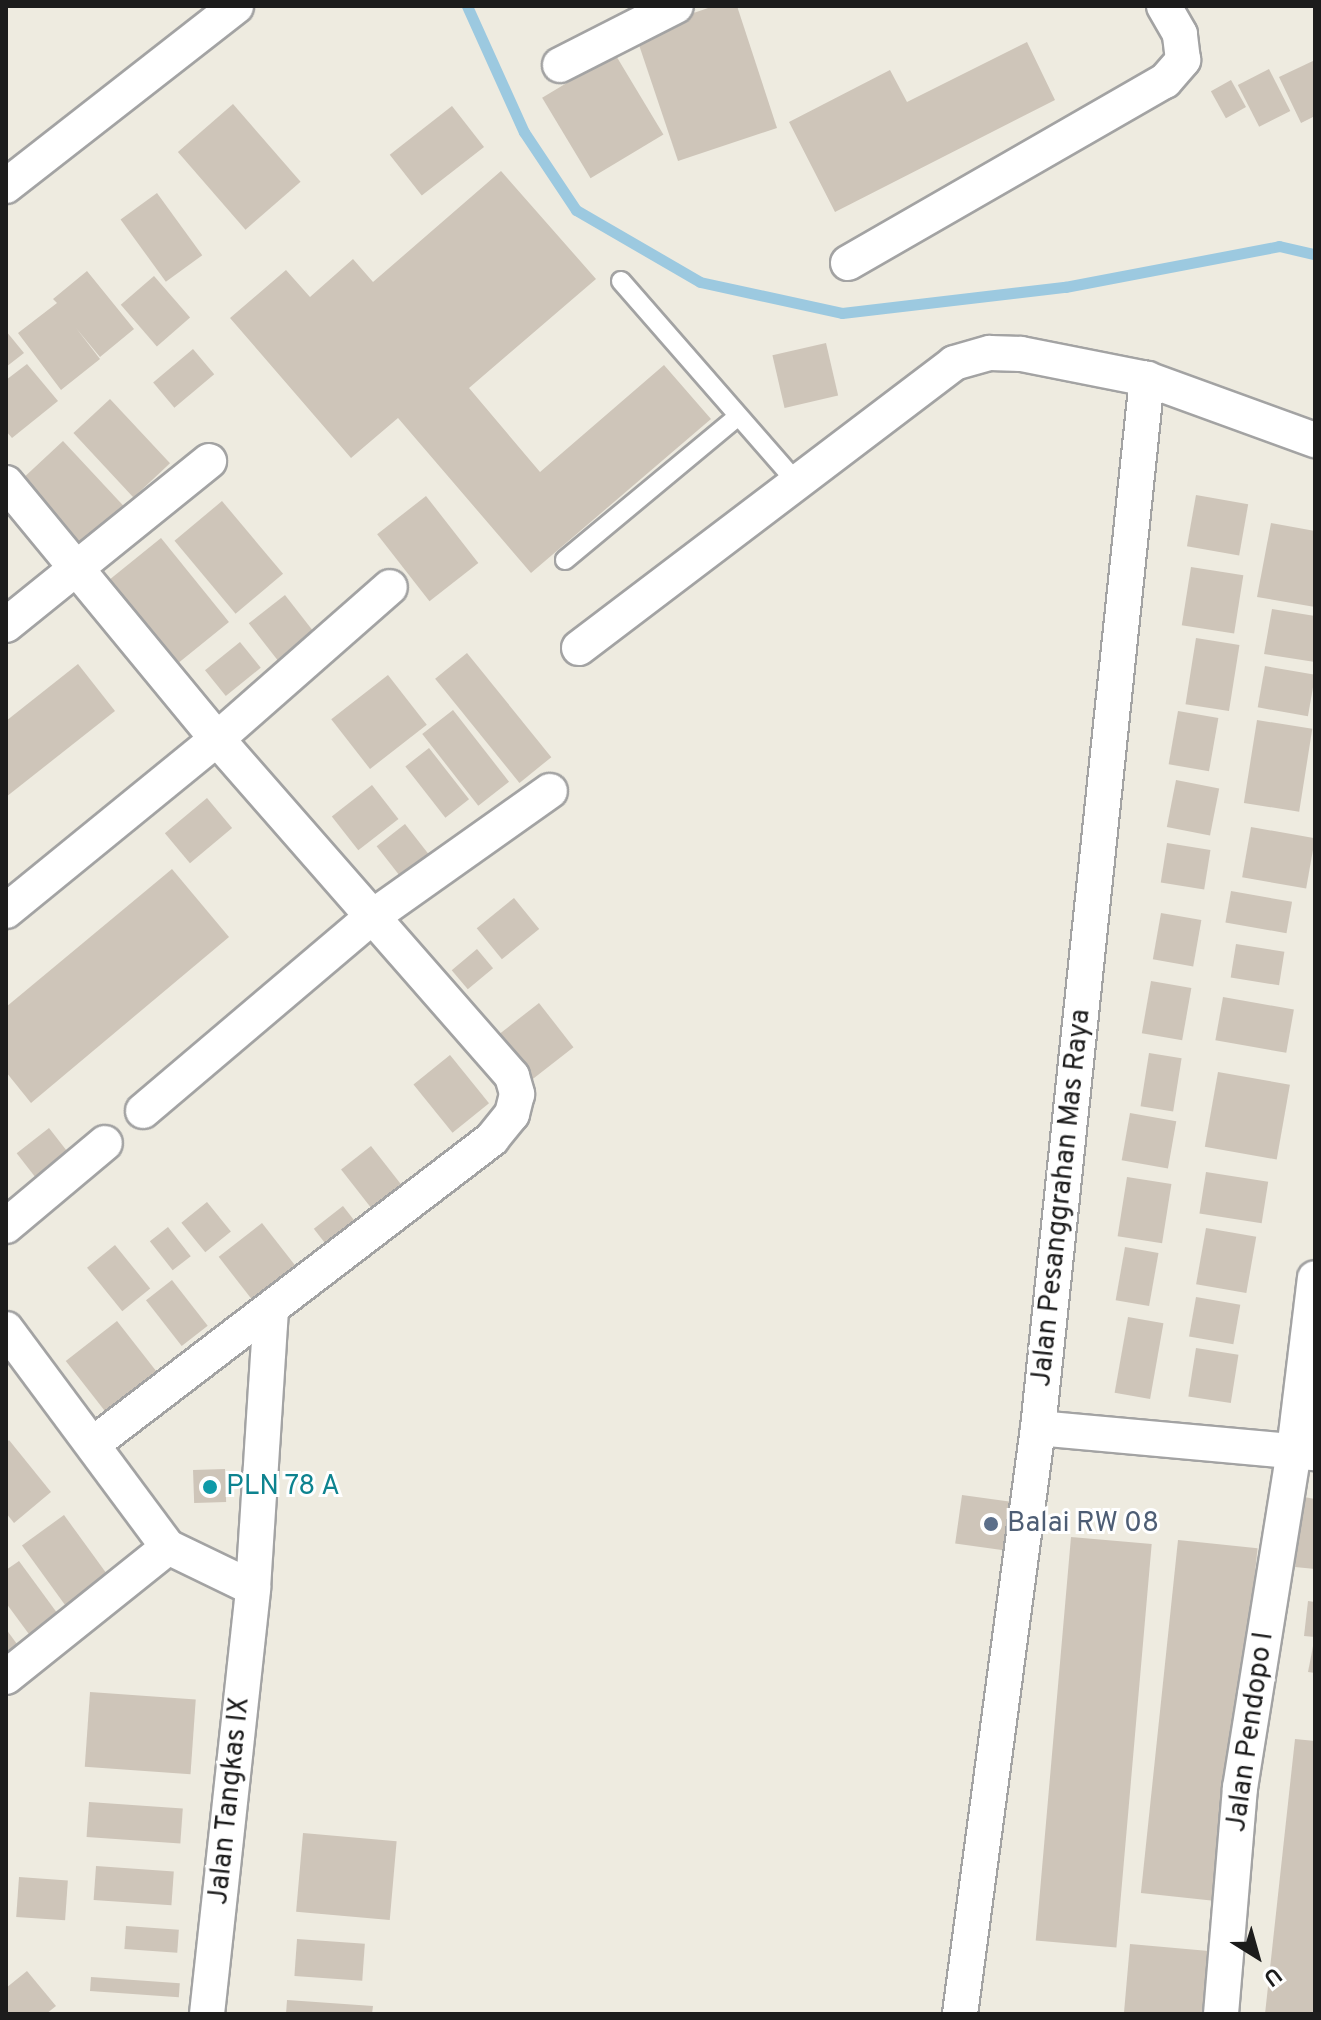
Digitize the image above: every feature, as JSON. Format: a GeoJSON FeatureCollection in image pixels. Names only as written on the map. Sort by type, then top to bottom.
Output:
{"type":"FeatureCollection","features":[{"type":"Feature","properties":{"kind":"street"},"geometry":{"type":"LineString","coordinates":[[6,186],[236,6]]}},
{"type":"Feature","properties":{"kind":"street"},"geometry":{"type":"LineString","coordinates":[[560,65],[676,6]]}},
{"type":"Feature","properties":{"kind":"street"},"geometry":{"type":"LineString","coordinates":[[848,263],[1165,81],[1183,60],[1180,34],[1164,6]]}},
{"type":"Feature","properties":{"kind":"street"},"geometry":{"type":"LineString","coordinates":[[579,648],[792,477],[954,363],[990,353],[1021,354],[1147,379],[1315,440]]}},
{"type":"Feature","properties":{"kind":"street","name":"Jalan Pesanggrahan Mas Raya"},"geometry":{"type":"LineString","coordinates":[[960,2014],[1038,1428],[1147,379]]}},
{"type":"Feature","properties":{"kind":"street"},"geometry":{"type":"LineString","coordinates":[[6,625],[209,461]]}},
{"type":"Feature","properties":{"kind":"street"},"geometry":{"type":"LineString","coordinates":[[6,483],[217,739],[512,1076],[517,1094],[512,1114],[492,1139],[271,1311],[93,1444]]}},
{"type":"Feature","properties":{"kind":"street"},"geometry":{"type":"LineString","coordinates":[[6,911],[217,739],[390,587]]}},
{"type":"Feature","properties":{"kind":"street"},"geometry":{"type":"LineString","coordinates":[[143,1111],[372,917],[550,791]]}},
{"type":"Feature","properties":{"kind":"street"},"geometry":{"type":"LineString","coordinates":[[11,1211],[105,1143]]}},
{"type":"Feature","properties":{"kind":"street","name":"Jalan Pendopo I"},"geometry":{"type":"LineString","coordinates":[[1221,2014],[1240,1788],[1305,1452],[1315,1278]]}},
{"type":"Feature","properties":{"kind":"street","name":"Jalan Tangkas IX"},"geometry":{"type":"LineString","coordinates":[[207,2014],[253,1588],[271,1311]]}},
{"type":"Feature","properties":{"kind":"street"},"geometry":{"type":"LineString","coordinates":[[6,1329],[168,1547],[253,1588]]}},
{"type":"Feature","properties":{"kind":"street"},"geometry":{"type":"LineString","coordinates":[[1038,1428],[1305,1452]]}},
{"type":"Feature","properties":{"kind":"street"},"geometry":{"type":"LineString","coordinates":[[6,1677],[168,1547]]}},
{"type":"Feature","properties":{"kind":"lane"},"geometry":{"type":"LineString","coordinates":[[621,281],[792,477]]}},
{"type":"Feature","properties":{"kind":"lane"},"geometry":{"type":"LineString","coordinates":[[565,560],[737,417]]}},
{"type":"Feature","properties":{"kind":"building"},"geometry":{"type":"Polygon","coordinates":[[[714,6],[737,6],[777,128],[678,161],[635,33],[714,6]]]}},
{"type":"Feature","properties":{"kind":"building"},"geometry":{"type":"Polygon","coordinates":[[[1027,42],[1055,100],[835,212],[789,122],[890,70],[907,102],[1027,42]]]}},
{"type":"Feature","properties":{"kind":"building"},"geometry":{"type":"Polygon","coordinates":[[[615,54],[663,135],[591,178],[542,98],[615,54]]]}},
{"type":"Feature","properties":{"kind":"building"},"geometry":{"type":"Polygon","coordinates":[[[1315,60],[1315,116],[1301,123],[1279,77],[1315,60]]]}},
{"type":"Feature","properties":{"kind":"building"},"geometry":{"type":"Polygon","coordinates":[[[1269,69],[1290,111],[1259,127],[1238,85],[1269,69]]]}},
{"type":"Feature","properties":{"kind":"building"},"geometry":{"type":"Polygon","coordinates":[[[1231,80],[1246,107],[1226,118],[1211,91],[1231,80]]]}},
{"type":"Feature","properties":{"kind":"building"},"geometry":{"type":"Polygon","coordinates":[[[233,104],[301,182],[245,230],[178,152],[233,104]]]}},
{"type":"Feature","properties":{"kind":"building"},"geometry":{"type":"Polygon","coordinates":[[[452,106],[484,147],[422,196],[390,155],[452,106]]]}},
{"type":"Feature","properties":{"kind":"building"},"geometry":{"type":"Polygon","coordinates":[[[501,171],[596,279],[469,388],[540,472],[664,365],[711,419],[531,573],[398,418],[351,458],[230,318],[286,270],[310,297],[353,259],[373,282],[501,171]]]}},
{"type":"Feature","properties":{"kind":"building"},"geometry":{"type":"Polygon","coordinates":[[[157,193],[202,255],[166,282],[121,219],[157,193]]]}},
{"type":"Feature","properties":{"kind":"building"},"geometry":{"type":"Polygon","coordinates":[[[87,271],[134,329],[100,357],[76,328],[100,359],[61,390],[18,333],[57,303],[53,299],[87,271]]]}},
{"type":"Feature","properties":{"kind":"building"},"geometry":{"type":"Polygon","coordinates":[[[154,276],[190,318],[157,346],[121,305],[154,276]]]}},
{"type":"Feature","properties":{"kind":"building"},"geometry":{"type":"Polygon","coordinates":[[[6,331],[24,353],[6,367],[6,331]]]}},
{"type":"Feature","properties":{"kind":"building"},"geometry":{"type":"Polygon","coordinates":[[[826,343],[838,396],[785,408],[772,355],[826,343]]]}},
{"type":"Feature","properties":{"kind":"building"},"geometry":{"type":"Polygon","coordinates":[[[193,349],[214,374],[174,408],[153,382],[193,349]]]}},
{"type":"Feature","properties":{"kind":"building"},"geometry":{"type":"Polygon","coordinates":[[[27,364],[58,401],[12,438],[6,431],[6,380],[27,364]]]}},
{"type":"Feature","properties":{"kind":"building"},"geometry":{"type":"Polygon","coordinates":[[[110,399],[170,463],[133,497],[73,433],[110,399]]]}},
{"type":"Feature","properties":{"kind":"building"},"geometry":{"type":"Polygon","coordinates":[[[63,441],[128,511],[83,553],[18,483],[63,441]]]}},
{"type":"Feature","properties":{"kind":"building"},"geometry":{"type":"Polygon","coordinates":[[[1196,495],[1248,504],[1239,555],[1187,546],[1196,495]]]}},
{"type":"Feature","properties":{"kind":"building"},"geometry":{"type":"Polygon","coordinates":[[[426,496],[478,563],[429,601],[377,534],[426,496]]]}},
{"type":"Feature","properties":{"kind":"building"},"geometry":{"type":"Polygon","coordinates":[[[222,501],[283,574],[236,614],[175,541],[222,501]]]}},
{"type":"Feature","properties":{"kind":"building"},"geometry":{"type":"Polygon","coordinates":[[[1271,523],[1315,531],[1315,607],[1257,597],[1271,523]]]}},
{"type":"Feature","properties":{"kind":"building"},"geometry":{"type":"Polygon","coordinates":[[[161,538],[229,622],[178,663],[110,580],[161,538]]]}},
{"type":"Feature","properties":{"kind":"building"},"geometry":{"type":"Polygon","coordinates":[[[1191,567],[1243,575],[1234,634],[1182,625],[1191,567]]]}},
{"type":"Feature","properties":{"kind":"building"},"geometry":{"type":"Polygon","coordinates":[[[285,595],[317,636],[281,664],[249,623],[285,595]]]}},
{"type":"Feature","properties":{"kind":"building"},"geometry":{"type":"Polygon","coordinates":[[[1272,609],[1315,616],[1315,662],[1264,654],[1272,609]]]}},
{"type":"Feature","properties":{"kind":"building"},"geometry":{"type":"Polygon","coordinates":[[[1196,638],[1239,645],[1229,711],[1186,704],[1196,638]]]}},
{"type":"Feature","properties":{"kind":"building"},"geometry":{"type":"Polygon","coordinates":[[[240,642],[261,668],[226,696],[205,670],[240,642]]]}},
{"type":"Feature","properties":{"kind":"building"},"geometry":{"type":"Polygon","coordinates":[[[467,653],[551,757],[519,783],[435,679],[467,653]]]}},
{"type":"Feature","properties":{"kind":"building"},"geometry":{"type":"Polygon","coordinates":[[[78,664],[115,711],[6,797],[6,721],[78,664]]]}},
{"type":"Feature","properties":{"kind":"building"},"geometry":{"type":"Polygon","coordinates":[[[1265,666],[1315,675],[1308,716],[1258,707],[1265,666]]]}},
{"type":"Feature","properties":{"kind":"building"},"geometry":{"type":"Polygon","coordinates":[[[388,675],[427,725],[370,769],[331,719],[388,675]]]}},
{"type":"Feature","properties":{"kind":"building"},"geometry":{"type":"Polygon","coordinates":[[[453,710],[509,782],[478,806],[422,734],[453,710]]]}},
{"type":"Feature","properties":{"kind":"building"},"geometry":{"type":"Polygon","coordinates":[[[1178,711],[1218,718],[1209,771],[1169,764],[1178,711]]]}},
{"type":"Feature","properties":{"kind":"building"},"geometry":{"type":"Polygon","coordinates":[[[1257,720],[1312,729],[1299,812],[1244,803],[1257,720]]]}},
{"type":"Feature","properties":{"kind":"building"},"geometry":{"type":"Polygon","coordinates":[[[429,748],[469,799],[445,818],[405,766],[429,748]]]}},
{"type":"Feature","properties":{"kind":"building"},"geometry":{"type":"Polygon","coordinates":[[[1176,780],[1219,788],[1210,836],[1167,827],[1176,780]]]}},
{"type":"Feature","properties":{"kind":"building"},"geometry":{"type":"Polygon","coordinates":[[[372,785],[398,819],[358,850],[332,816],[372,785]]]}},
{"type":"Feature","properties":{"kind":"building"},"geometry":{"type":"Polygon","coordinates":[[[207,798],[232,828],[190,863],[165,833],[207,798]]]}},
{"type":"Feature","properties":{"kind":"building"},"geometry":{"type":"Polygon","coordinates":[[[405,824],[430,856],[402,878],[377,846],[405,824]]]}},
{"type":"Feature","properties":{"kind":"building"},"geometry":{"type":"Polygon","coordinates":[[[1251,827],[1315,838],[1306,889],[1242,877],[1251,827]]]}},
{"type":"Feature","properties":{"kind":"building"},"geometry":{"type":"Polygon","coordinates":[[[1167,843],[1210,850],[1204,889],[1161,883],[1167,843]]]}},
{"type":"Feature","properties":{"kind":"building"},"geometry":{"type":"Polygon","coordinates":[[[172,869],[229,937],[31,1103],[6,1072],[6,1007],[172,869]]]}},
{"type":"Feature","properties":{"kind":"building"},"geometry":{"type":"Polygon","coordinates":[[[1231,891],[1292,902],[1287,933],[1225,923],[1231,891]]]}},
{"type":"Feature","properties":{"kind":"building"},"geometry":{"type":"Polygon","coordinates":[[[514,898],[539,929],[502,959],[477,928],[514,898]]]}},
{"type":"Feature","properties":{"kind":"building"},"geometry":{"type":"Polygon","coordinates":[[[1161,913],[1201,920],[1193,966],[1153,959],[1161,913]]]}},
{"type":"Feature","properties":{"kind":"building"},"geometry":{"type":"Polygon","coordinates":[[[1236,944],[1284,952],[1279,985],[1231,978],[1236,944]]]}},
{"type":"Feature","properties":{"kind":"building"},"geometry":{"type":"Polygon","coordinates":[[[477,949],[493,968],[468,989],[452,970],[477,949]]]}},
{"type":"Feature","properties":{"kind":"building"},"geometry":{"type":"Polygon","coordinates":[[[1151,981],[1191,988],[1182,1040],[1142,1033],[1151,981]]]}},
{"type":"Feature","properties":{"kind":"building"},"geometry":{"type":"Polygon","coordinates":[[[1223,997],[1294,1010],[1286,1053],[1215,1040],[1223,997]]]}},
{"type":"Feature","properties":{"kind":"building"},"geometry":{"type":"Polygon","coordinates":[[[539,1003],[573,1047],[524,1086],[489,1042],[539,1003]]]}},
{"type":"Feature","properties":{"kind":"building"},"geometry":{"type":"Polygon","coordinates":[[[1149,1053],[1182,1058],[1173,1111],[1141,1106],[1149,1053]]]}},
{"type":"Feature","properties":{"kind":"building"},"geometry":{"type":"Polygon","coordinates":[[[450,1055],[489,1103],[452,1133],[413,1085],[450,1055]]]}},
{"type":"Feature","properties":{"kind":"building"},"geometry":{"type":"Polygon","coordinates":[[[1218,1072],[1290,1085],[1277,1160],[1205,1147],[1218,1072]]]}},
{"type":"Feature","properties":{"kind":"building"},"geometry":{"type":"Polygon","coordinates":[[[1130,1113],[1176,1121],[1168,1168],[1122,1160],[1130,1113]]]}},
{"type":"Feature","properties":{"kind":"building"},"geometry":{"type":"Polygon","coordinates":[[[49,1128],[72,1157],[39,1182],[17,1153],[49,1128]]]}},
{"type":"Feature","properties":{"kind":"building"},"geometry":{"type":"Polygon","coordinates":[[[371,1146],[405,1189],[375,1213],[341,1169],[371,1146]]]}},
{"type":"Feature","properties":{"kind":"building"},"geometry":{"type":"Polygon","coordinates":[[[1206,1172],[1268,1182],[1262,1223],[1199,1213],[1206,1172]]]}},
{"type":"Feature","properties":{"kind":"building"},"geometry":{"type":"Polygon","coordinates":[[[1127,1177],[1171,1184],[1162,1243],[1118,1236],[1127,1177]]]}},
{"type":"Feature","properties":{"kind":"building"},"geometry":{"type":"Polygon","coordinates":[[[207,1202],[231,1232],[205,1252],[181,1223],[207,1202]]]}},
{"type":"Feature","properties":{"kind":"building"},"geometry":{"type":"Polygon","coordinates":[[[343,1206],[366,1235],[337,1258],[314,1229],[343,1206]]]}},
{"type":"Feature","properties":{"kind":"building"},"geometry":{"type":"Polygon","coordinates":[[[262,1223],[303,1275],[259,1309],[219,1257],[262,1223]]]}},
{"type":"Feature","properties":{"kind":"building"},"geometry":{"type":"Polygon","coordinates":[[[168,1227],[191,1256],[173,1270],[150,1241],[168,1227]]]}},
{"type":"Feature","properties":{"kind":"building"},"geometry":{"type":"Polygon","coordinates":[[[1206,1228],[1256,1237],[1246,1293],[1196,1284],[1206,1228]]]}},
{"type":"Feature","properties":{"kind":"building"},"geometry":{"type":"Polygon","coordinates":[[[115,1245],[150,1289],[122,1311],[87,1268],[115,1245]]]}},
{"type":"Feature","properties":{"kind":"building"},"geometry":{"type":"Polygon","coordinates":[[[1125,1247],[1158,1253],[1149,1306],[1116,1300],[1125,1247]]]}},
{"type":"Feature","properties":{"kind":"building"},"geometry":{"type":"Polygon","coordinates":[[[172,1280],[208,1326],[182,1346],[146,1300],[172,1280]]]}},
{"type":"Feature","properties":{"kind":"building"},"geometry":{"type":"Polygon","coordinates":[[[1196,1297],[1240,1305],[1233,1344],[1189,1336],[1196,1297]]]}},
{"type":"Feature","properties":{"kind":"building"},"geometry":{"type":"Polygon","coordinates":[[[1128,1317],[1163,1323],[1150,1399],[1115,1393],[1128,1317]]]}},
{"type":"Feature","properties":{"kind":"building"},"geometry":{"type":"Polygon","coordinates":[[[117,1321],[159,1375],[108,1415],[66,1361],[117,1321]]]}},
{"type":"Feature","properties":{"kind":"building"},"geometry":{"type":"Polygon","coordinates":[[[1196,1348],[1238,1355],[1231,1403],[1188,1396],[1196,1348]]]}},
{"type":"Feature","properties":{"kind":"building"},"geometry":{"type":"Polygon","coordinates":[[[9,1440],[51,1492],[14,1523],[6,1513],[6,1443],[9,1440]]]}},
{"type":"Feature","properties":{"kind":"building","name":"PLN 78 A"},"geometry":{"type":"Polygon","coordinates":[[[225,1469],[226,1502],[194,1503],[193,1470],[225,1469]]]}},
{"type":"Feature","properties":{"kind":"building","name":"Balai RW 08"},"geometry":{"type":"Polygon","coordinates":[[[962,1495],[1028,1504],[1022,1553],[955,1544],[962,1495]]]}},
{"type":"Feature","properties":{"kind":"building"},"geometry":{"type":"Polygon","coordinates":[[[1304,1497],[1315,1499],[1315,1569],[1295,1567],[1304,1497]]]}},
{"type":"Feature","properties":{"kind":"building"},"geometry":{"type":"Polygon","coordinates":[[[64,1515],[112,1581],[70,1612],[22,1546],[64,1515]]]}},
{"type":"Feature","properties":{"kind":"building"},"geometry":{"type":"Polygon","coordinates":[[[1071,1537],[1152,1544],[1116,1948],[1036,1940],[1071,1537]]]}},
{"type":"Feature","properties":{"kind":"building"},"geometry":{"type":"Polygon","coordinates":[[[1178,1540],[1258,1548],[1220,1901],[1141,1893],[1178,1540]]]}},
{"type":"Feature","properties":{"kind":"building"},"geometry":{"type":"Polygon","coordinates":[[[19,1561],[63,1621],[34,1641],[6,1603],[6,1570],[19,1561]]]}},
{"type":"Feature","properties":{"kind":"building"},"geometry":{"type":"Polygon","coordinates":[[[1308,1601],[1315,1602],[1315,1637],[1304,1636],[1308,1601]]]}},
{"type":"Feature","properties":{"kind":"building"},"geometry":{"type":"Polygon","coordinates":[[[6,1629],[25,1655],[6,1669],[6,1629]]]}},
{"type":"Feature","properties":{"kind":"building"},"geometry":{"type":"Polygon","coordinates":[[[1315,1641],[1315,1673],[1308,1672],[1315,1641]]]}},
{"type":"Feature","properties":{"kind":"building"},"geometry":{"type":"Polygon","coordinates":[[[90,1692],[196,1699],[191,1774],[85,1767],[90,1692]]]}},
{"type":"Feature","properties":{"kind":"building"},"geometry":{"type":"Polygon","coordinates":[[[1295,1739],[1315,1741],[1315,2014],[1265,2014],[1295,1739]]]}},
{"type":"Feature","properties":{"kind":"building"},"geometry":{"type":"Polygon","coordinates":[[[89,1802],[183,1809],[180,1843],[87,1837],[89,1802]]]}},
{"type":"Feature","properties":{"kind":"building"},"geometry":{"type":"Polygon","coordinates":[[[303,1833],[397,1841],[390,1920],[296,1912],[303,1833]]]}},
{"type":"Feature","properties":{"kind":"building"},"geometry":{"type":"Polygon","coordinates":[[[96,1866],[174,1871],[171,1905],[94,1900],[96,1866]]]}},
{"type":"Feature","properties":{"kind":"building"},"geometry":{"type":"Polygon","coordinates":[[[19,1877],[68,1880],[65,1920],[16,1917],[19,1877]]]}},
{"type":"Feature","properties":{"kind":"building"},"geometry":{"type":"Polygon","coordinates":[[[126,1926],[179,1930],[177,1953],[124,1949],[126,1926]]]}},
{"type":"Feature","properties":{"kind":"building"},"geometry":{"type":"Polygon","coordinates":[[[297,1939],[365,1944],[362,1981],[294,1976],[297,1939]]]}},
{"type":"Feature","properties":{"kind":"building"},"geometry":{"type":"Polygon","coordinates":[[[1130,1944],[1209,1951],[1203,2014],[1124,2014],[1130,1944]]]}},
{"type":"Feature","properties":{"kind":"building"},"geometry":{"type":"Polygon","coordinates":[[[27,1971],[56,2006],[46,2014],[6,2014],[6,1988],[27,1971]]]}},
{"type":"Feature","properties":{"kind":"building"},"geometry":{"type":"Polygon","coordinates":[[[91,1977],[180,1983],[179,1997],[90,1991],[91,1977]]]}},
{"type":"Feature","properties":{"kind":"building"},"geometry":{"type":"Polygon","coordinates":[[[287,2000],[373,2006],[372,2014],[286,2014],[287,2000]]]}},
{"type":"Feature","properties":{"kind":"waterway"},"geometry":{"type":"LineString","coordinates":[[467,6],[524,132],[576,210],[700,282],[842,313],[1065,287],[1279,246],[1315,254]]}},
{"type":"Feature","properties":{"kind":"place","name":"PLN 78 A"},"geometry":{"type":"Point","coordinates":[210,1487]}},
{"type":"Feature","properties":{"kind":"place","name":"Balai RW 08"},"geometry":{"type":"Point","coordinates":[991,1524]}}]}
